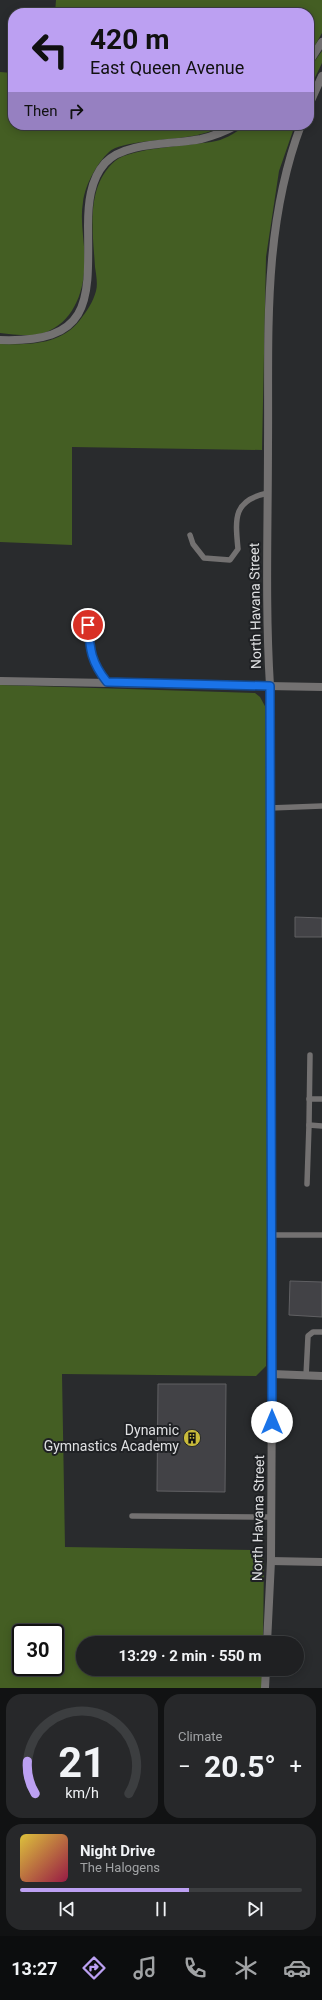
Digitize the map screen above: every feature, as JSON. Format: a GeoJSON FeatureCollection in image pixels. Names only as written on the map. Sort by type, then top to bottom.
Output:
{"type":"FeatureCollection","features":[{"type":"Feature","properties":{"kind":"street"},"geometry":{"type":"LineString","coordinates":[[314,54],[322,42]]}},
{"type":"Feature","properties":{"kind":"street"},"geometry":{"type":"LineString","coordinates":[[314,94],[322,76]]}},
{"type":"Feature","properties":{"kind":"street"},"geometry":{"type":"LineString","coordinates":[[0,340],[22,340],[46,337],[58,333],[70,324],[80,311],[87,291],[88,215],[91,193],[94,181],[105,163],[112,157],[127,150],[202,138],[224,130]]}},
{"type":"Feature","properties":{"kind":"street","name":"North Havana Street"},"geometry":{"type":"LineString","coordinates":[[267,1636],[271,1561],[272,1374],[270,686],[267,616],[268,314],[271,254],[280,198],[300,130]]}},
{"type":"Feature","properties":{"kind":"street"},"geometry":{"type":"LineString","coordinates":[[1,681],[322,687]]}},
{"type":"Feature","properties":{"kind":"street"},"geometry":{"type":"LineString","coordinates":[[272,1374],[322,1376]]}},
{"type":"Feature","properties":{"kind":"street"},"geometry":{"type":"LineString","coordinates":[[271,1561],[322,1562]]}},
{"type":"Feature","properties":{"kind":"street"},"geometry":{"type":"LineString","coordinates":[[266,1676],[266,1688]]}},
{"type":"Feature","properties":{"kind":"lane"},"geometry":{"type":"LineString","coordinates":[[190,536],[193,544],[204,558],[230,560],[238,549],[236,532],[238,513],[242,505],[253,496],[268,493]]}},
{"type":"Feature","properties":{"kind":"lane"},"geometry":{"type":"LineString","coordinates":[[88,625],[91,654],[96,669],[107,682]]}},
{"type":"Feature","properties":{"kind":"lane"},"geometry":{"type":"LineString","coordinates":[[270,808],[322,806]]}},
{"type":"Feature","properties":{"kind":"lane"},"geometry":{"type":"LineString","coordinates":[[307,1184],[310,1055]]}},
{"type":"Feature","properties":{"kind":"lane"},"geometry":{"type":"LineString","coordinates":[[309,1099],[322,1099]]}},
{"type":"Feature","properties":{"kind":"lane"},"geometry":{"type":"LineString","coordinates":[[309,1125],[322,1126]]}},
{"type":"Feature","properties":{"kind":"lane"},"geometry":{"type":"LineString","coordinates":[[272,1235],[322,1235]]}},
{"type":"Feature","properties":{"kind":"lane"},"geometry":{"type":"LineString","coordinates":[[306,1376],[308,1336],[313,1332],[322,1332]]}},
{"type":"Feature","properties":{"kind":"lane"},"geometry":{"type":"LineString","coordinates":[[132,1516],[271,1516]]}},
{"type":"Feature","properties":{"kind":"green space"},"geometry":{"type":"Polygon","coordinates":[[[56,0],[322,0],[322,33],[314,47],[314,8],[55,8],[56,0]]]}},
{"type":"Feature","properties":{"kind":"green space"},"geometry":{"type":"Polygon","coordinates":[[[322,51],[322,63],[314,80],[314,62],[322,51]]]}},
{"type":"Feature","properties":{"kind":"green space"},"geometry":{"type":"Polygon","coordinates":[[[0,72],[8,73],[8,130],[214,130],[179,138],[123,145],[109,152],[100,162],[92,175],[84,195],[82,219],[85,263],[83,282],[77,302],[72,311],[66,319],[58,325],[40,334],[20,335],[0,333],[0,72]]]}},
{"type":"Feature","properties":{"kind":"green space"},"geometry":{"type":"Polygon","coordinates":[[[239,130],[293,130],[279,171],[266,257],[262,450],[72,447],[72,545],[0,542],[0,344],[44,342],[54,339],[72,328],[87,310],[95,295],[97,285],[93,239],[93,211],[95,197],[105,172],[115,161],[123,156],[148,150],[205,143],[220,140],[239,130]]]}},
{"type":"Feature","properties":{"kind":"green space"},"geometry":{"type":"Polygon","coordinates":[[[0,685],[255,693],[260,697],[266,708],[269,988],[266,1366],[256,1376],[62,1374],[65,1547],[254,1550],[264,1560],[263,1636],[76,1636],[76,1676],[263,1676],[263,1688],[0,1688],[0,685]]]}},
{"type":"Feature","properties":{"kind":"building"},"geometry":{"type":"Polygon","coordinates":[[[295,917],[322,918],[322,937],[295,937],[295,917]]]}},
{"type":"Feature","properties":{"kind":"building"},"geometry":{"type":"Polygon","coordinates":[[[290,1281],[322,1282],[322,1317],[289,1315],[290,1281]]]}},
{"type":"Feature","properties":{"kind":"building","name":"Dynamic Gymnastics Academy"},"geometry":{"type":"Polygon","coordinates":[[[158,1384],[226,1384],[225,1492],[157,1491],[158,1384]]]}},
{"type":"Feature","properties":{"kind":"place","name":"Dynamic Gymnastics Academy"},"geometry":{"type":"Point","coordinates":[192,1438]}},
{"type":"Feature","properties":{"kind":"route"},"geometry":{"type":"LineString","coordinates":[[88,625],[91,654],[96,669],[107,682],[270,686],[272,1422]]}}]}
